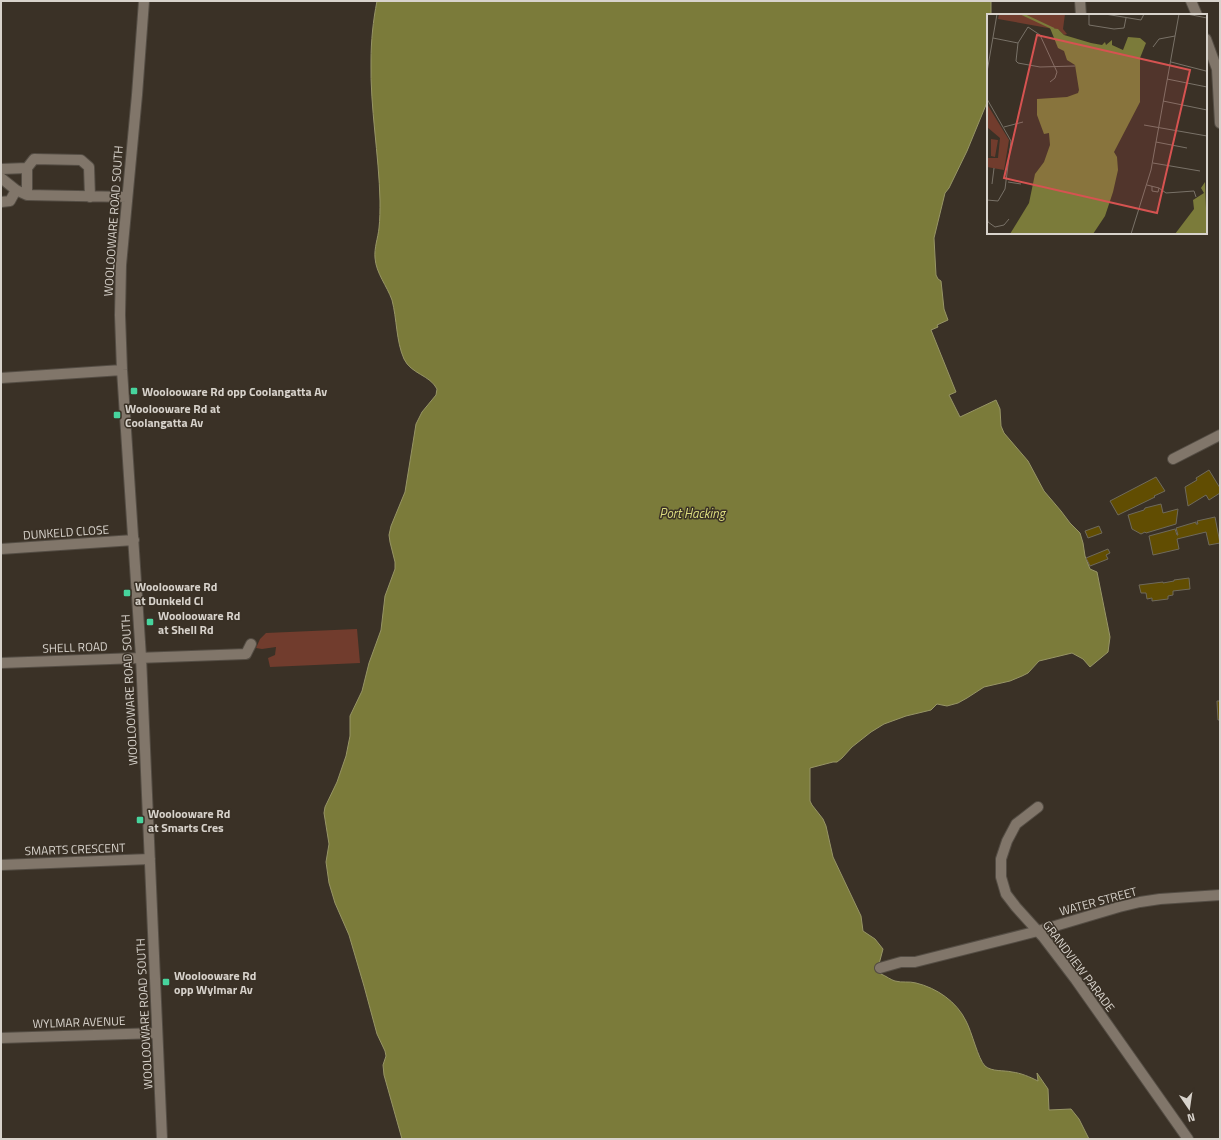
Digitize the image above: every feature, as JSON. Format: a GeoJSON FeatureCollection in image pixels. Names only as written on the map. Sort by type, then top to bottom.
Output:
{"type":"FeatureCollection","features":[{"type":"Feature","properties":{"kind":"street","name":"WOOLOOWARE ROAD SOUTH"},"geometry":{"type":"LineString","coordinates":[[144,1],[120,265],[120,315],[122,370],[141,657],[162,1139]]}},
{"type":"Feature","properties":{"kind":"street"},"geometry":{"type":"LineString","coordinates":[[1080,1],[1081,14]]}},
{"type":"Feature","properties":{"kind":"street"},"geometry":{"type":"LineString","coordinates":[[1192,1],[1197,14]]}},
{"type":"Feature","properties":{"kind":"street"},"geometry":{"type":"LineString","coordinates":[[1207,42],[1217,69],[1220,123]]}},
{"type":"Feature","properties":{"kind":"street"},"geometry":{"type":"LineString","coordinates":[[27,196],[27,168],[34,160],[81,160],[89,167],[90,197]]}},
{"type":"Feature","properties":{"kind":"street"},"geometry":{"type":"LineString","coordinates":[[1,169],[27,168]]}},
{"type":"Feature","properties":{"kind":"street"},"geometry":{"type":"LineString","coordinates":[[1,178],[16,190],[27,196],[127,197]]}},
{"type":"Feature","properties":{"kind":"street"},"geometry":{"type":"LineString","coordinates":[[1,202],[10,201],[16,190]]}},
{"type":"Feature","properties":{"kind":"street"},"geometry":{"type":"LineString","coordinates":[[1,378],[122,370]]}},
{"type":"Feature","properties":{"kind":"street"},"geometry":{"type":"LineString","coordinates":[[1173,459],[1220,434]]}},
{"type":"Feature","properties":{"kind":"street","name":"DUNKELD CLOSE"},"geometry":{"type":"LineString","coordinates":[[1,549],[134,540]]}},
{"type":"Feature","properties":{"kind":"street","name":"SHELL ROAD"},"geometry":{"type":"LineString","coordinates":[[1,663],[141,657],[246,658],[251,644]]}},
{"type":"Feature","properties":{"kind":"street","name":"GRANDVIEW PARADE"},"geometry":{"type":"LineString","coordinates":[[1038,807],[1016,824],[1007,841],[1001,858],[1001,877],[1006,894],[1038,931],[1076,980],[1188,1139]]}},
{"type":"Feature","properties":{"kind":"street","name":"SMARTS CRESCENT"},"geometry":{"type":"LineString","coordinates":[[1,865],[150,859]]}},
{"type":"Feature","properties":{"kind":"street","name":"WATER STREET"},"geometry":{"type":"LineString","coordinates":[[880,968],[902,962],[915,962],[1038,931],[1140,902],[1160,899],[1220,895]]}},
{"type":"Feature","properties":{"kind":"street","name":"WYLMAR AVENUE"},"geometry":{"type":"LineString","coordinates":[[1,1038],[157,1033]]}},
{"type":"Feature","properties":{"kind":"shaded area"},"geometry":{"type":"Polygon","coordinates":[[[357,629],[360,663],[270,667],[268,658],[275,655],[276,647],[262,649],[256,648],[260,639],[266,633],[357,629]]]}},
{"type":"Feature","properties":{"kind":"water","name":"Port Hacking"},"geometry":{"type":"Polygon","coordinates":[[[377,1],[991,1],[991,14],[987,14],[987,102],[967,151],[949,188],[945,193],[934,238],[936,275],[941,281],[944,309],[948,320],[937,325],[938,327],[931,330],[956,392],[949,395],[960,417],[996,400],[1000,409],[1001,426],[1004,433],[1028,461],[1044,491],[1080,533],[1085,556],[1090,569],[1097,572],[1110,637],[1108,652],[1090,667],[1083,659],[1072,653],[1039,661],[1028,673],[1010,681],[984,687],[958,703],[947,706],[937,704],[931,710],[906,716],[884,724],[852,747],[837,762],[810,768],[810,801],[823,819],[826,826],[833,857],[861,916],[863,931],[875,939],[883,949],[879,964],[881,974],[895,981],[913,982],[924,985],[946,997],[962,1014],[982,1063],[985,1066],[995,1070],[1019,1073],[1038,1081],[1037,1073],[1048,1089],[1049,1110],[1071,1109],[1079,1119],[1089,1139],[402,1139],[384,1075],[383,1065],[386,1056],[385,1051],[377,1034],[349,935],[335,903],[329,883],[326,862],[329,844],[324,813],[325,807],[337,782],[346,756],[350,736],[350,716],[362,691],[369,663],[381,630],[385,596],[395,569],[395,562],[389,535],[391,526],[405,492],[416,424],[422,412],[436,395],[437,389],[434,384],[411,368],[404,359],[399,345],[392,300],[376,264],[375,250],[379,228],[380,201],[371,79],[371,46],[377,1]]]}},
{"type":"Feature","properties":{"kind":"building"},"geometry":{"type":"Polygon","coordinates":[[[1209,470],[1220,488],[1220,493],[1209,500],[1206,495],[1188,506],[1185,487],[1197,480],[1196,478],[1209,470]]]}},
{"type":"Feature","properties":{"kind":"building"},"geometry":{"type":"Polygon","coordinates":[[[1156,477],[1165,491],[1118,515],[1110,501],[1156,477]]]}},
{"type":"Feature","properties":{"kind":"building"},"geometry":{"type":"Polygon","coordinates":[[[1161,504],[1163,513],[1178,509],[1176,524],[1141,534],[1132,529],[1128,515],[1144,510],[1145,508],[1161,504]]]}},
{"type":"Feature","properties":{"kind":"building"},"geometry":{"type":"Polygon","coordinates":[[[1215,517],[1220,543],[1209,545],[1206,532],[1177,539],[1179,549],[1153,555],[1149,536],[1175,529],[1178,535],[1176,528],[1196,522],[1196,524],[1198,524],[1197,521],[1215,517]]]}},
{"type":"Feature","properties":{"kind":"building"},"geometry":{"type":"Polygon","coordinates":[[[1099,526],[1102,533],[1088,538],[1085,531],[1099,526]]]}},
{"type":"Feature","properties":{"kind":"building"},"geometry":{"type":"Polygon","coordinates":[[[1108,549],[1110,553],[1106,555],[1108,559],[1090,566],[1086,558],[1108,549]]]}},
{"type":"Feature","properties":{"kind":"building"},"geometry":{"type":"Polygon","coordinates":[[[1189,578],[1190,589],[1173,591],[1173,595],[1168,596],[1168,599],[1152,601],[1152,598],[1147,599],[1146,593],[1141,593],[1139,585],[1163,583],[1189,578]]]}},
{"type":"Feature","properties":{"kind":"building"},"geometry":{"type":"Polygon","coordinates":[[[1217,701],[1220,701],[1220,720],[1218,720],[1217,701]]]}},
{"type":"Feature","properties":{"kind":"place","name":"Woolooware Rd opp Coolangatta Av"},"geometry":{"type":"Point","coordinates":[134,391]}},
{"type":"Feature","properties":{"kind":"place","name":"Woolooware Rd at Coolangatta Av"},"geometry":{"type":"Point","coordinates":[117,415]}},
{"type":"Feature","properties":{"kind":"place","name":"Woolooware Rd at Dunkeld Cl"},"geometry":{"type":"Point","coordinates":[127,593]}},
{"type":"Feature","properties":{"kind":"place","name":"Woolooware Rd at Shell Rd"},"geometry":{"type":"Point","coordinates":[150,622]}},
{"type":"Feature","properties":{"kind":"place","name":"Woolooware Rd at Smarts Cres"},"geometry":{"type":"Point","coordinates":[140,820]}},
{"type":"Feature","properties":{"kind":"place","name":"Woolooware Rd opp Wylmar Av"},"geometry":{"type":"Point","coordinates":[166,982]}}]}
